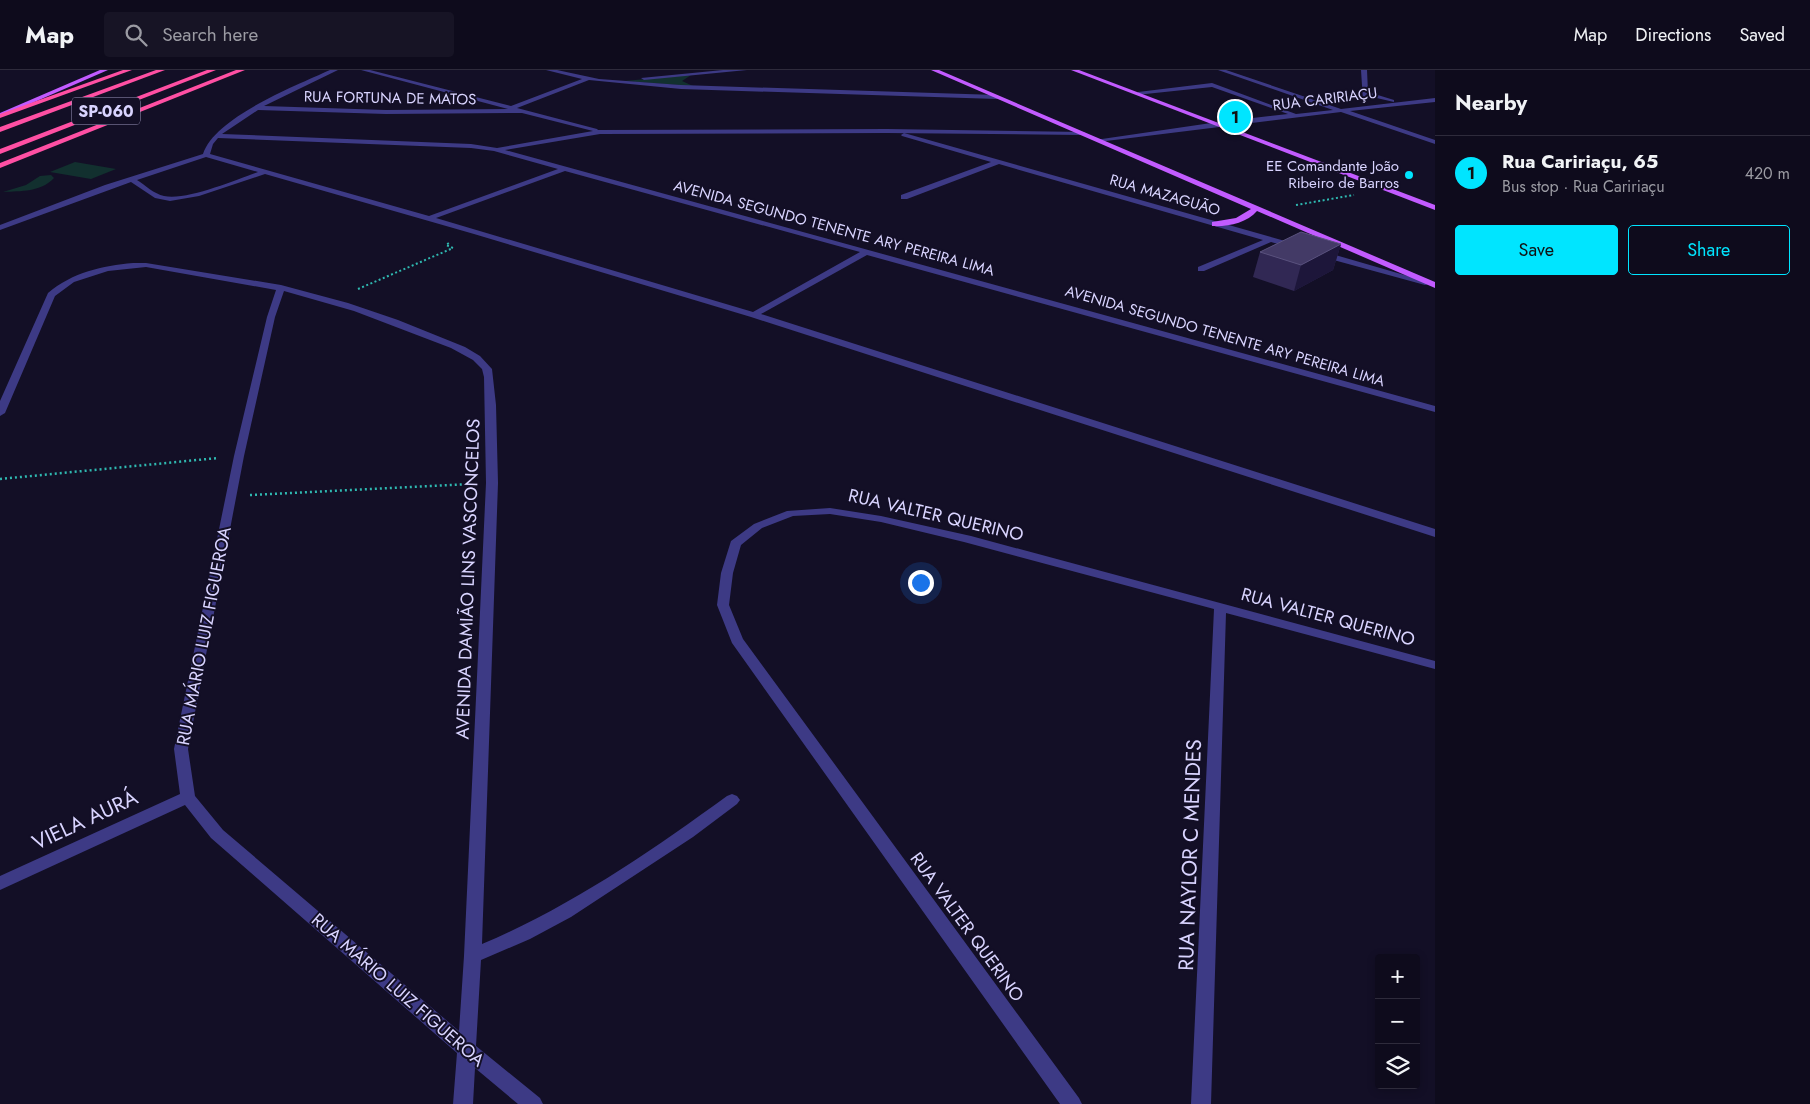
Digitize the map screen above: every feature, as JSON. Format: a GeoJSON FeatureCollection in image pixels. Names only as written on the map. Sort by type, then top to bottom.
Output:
{"type":"FeatureCollection","features":[{"type":"Feature","properties":{"kind":"highway","name":"SP-060"},"geometry":{"type":"LineString","coordinates":[[0,115],[129,70]]}},
{"type":"Feature","properties":{"kind":"highway","name":"SP-060"},"geometry":{"type":"LineString","coordinates":[[0,130],[162,70]]}},
{"type":"Feature","properties":{"kind":"highway","name":"SP-060"},"geometry":{"type":"LineString","coordinates":[[0,152],[213,70]]}},
{"type":"Feature","properties":{"kind":"highway"},"geometry":{"type":"LineString","coordinates":[[0,166],[242,70]]}},
{"type":"Feature","properties":{"kind":"highway","name":"SP-060"},"geometry":{"type":"LineString","coordinates":[[158,81],[167,77]]}},
{"type":"Feature","properties":{"kind":"main road"},"geometry":{"type":"LineString","coordinates":[[0,115],[105,70]]}},
{"type":"Feature","properties":{"kind":"main road"},"geometry":{"type":"LineString","coordinates":[[934,70],[1266,211],[1431,284]]}},
{"type":"Feature","properties":{"kind":"main road"},"geometry":{"type":"LineString","coordinates":[[1074,70],[1435,208]]}},
{"type":"Feature","properties":{"kind":"main road"},"geometry":{"type":"LineString","coordinates":[[1215,224],[1242,219],[1250,215],[1256,207]]}},
{"type":"Feature","properties":{"kind":"street"},"geometry":{"type":"LineString","coordinates":[[206,155],[209,144],[216,136],[256,108],[335,70]]}},
{"type":"Feature","properties":{"kind":"street"},"geometry":{"type":"LineString","coordinates":[[364,70],[600,132]]}},
{"type":"Feature","properties":{"kind":"street"},"geometry":{"type":"LineString","coordinates":[[549,70],[587,79],[702,88],[997,97]]}},
{"type":"Feature","properties":{"kind":"street"},"geometry":{"type":"LineString","coordinates":[[604,81],[744,70]]}},
{"type":"Feature","properties":{"kind":"street"},"geometry":{"type":"LineString","coordinates":[[1221,70],[1435,142]]}},
{"type":"Feature","properties":{"kind":"street"},"geometry":{"type":"LineString","coordinates":[[1364,70],[1365,107]]}},
{"type":"Feature","properties":{"kind":"street"},"geometry":{"type":"LineString","coordinates":[[692,74],[690,83],[702,88]]}},
{"type":"Feature","properties":{"kind":"street"},"geometry":{"type":"LineString","coordinates":[[512,108],[587,79]]}},
{"type":"Feature","properties":{"kind":"street"},"geometry":{"type":"LineString","coordinates":[[1138,94],[1212,85],[1295,115]]}},
{"type":"Feature","properties":{"kind":"street"},"geometry":{"type":"LineString","coordinates":[[1365,93],[1404,103]]}},
{"type":"Feature","properties":{"kind":"street","name":"RUA CARIRIAÇU"},"geometry":{"type":"LineString","coordinates":[[1098,140],[1218,124],[1435,100]]}},
{"type":"Feature","properties":{"kind":"street","name":"RUA FORTUNA DE MATOS"},"geometry":{"type":"LineString","coordinates":[[256,108],[404,112],[523,111]]}},
{"type":"Feature","properties":{"kind":"street"},"geometry":{"type":"LineString","coordinates":[[494,149],[600,132],[887,130],[1082,133]]}},
{"type":"Feature","properties":{"kind":"street","name":"RUA MAZAGUÃO"},"geometry":{"type":"LineString","coordinates":[[887,130],[1306,250]]}},
{"type":"Feature","properties":{"kind":"street","name":"AVENIDA SEGUNDO TENENTE ARY PEREIRA LIMA"},"geometry":{"type":"LineString","coordinates":[[216,136],[471,146],[494,149],[1435,409]]}},
{"type":"Feature","properties":{"kind":"street"},"geometry":{"type":"LineString","coordinates":[[0,228],[131,179],[206,155],[477,232],[754,315],[1435,533]]}},
{"type":"Feature","properties":{"kind":"street"},"geometry":{"type":"LineString","coordinates":[[904,197],[998,162]]}},
{"type":"Feature","properties":{"kind":"street"},"geometry":{"type":"LineString","coordinates":[[427,219],[566,168]]}},
{"type":"Feature","properties":{"kind":"street"},"geometry":{"type":"LineString","coordinates":[[131,179],[159,197],[169,199],[193,195],[264,172]]}},
{"type":"Feature","properties":{"kind":"street"},"geometry":{"type":"LineString","coordinates":[[1201,269],[1269,240]]}},
{"type":"Feature","properties":{"kind":"street"},"geometry":{"type":"LineString","coordinates":[[754,315],[868,251]]}},
{"type":"Feature","properties":{"kind":"street"},"geometry":{"type":"LineString","coordinates":[[1316,252],[1431,284]]}},
{"type":"Feature","properties":{"kind":"street","name":"AVENIDA DAMIÃO LINS VASCONCELOS"},"geometry":{"type":"LineString","coordinates":[[0,413],[47,301],[59,287],[71,280],[105,269],[146,265],[281,288],[332,301],[392,321],[455,346],[475,357],[488,370],[491,404],[492,483],[473,956],[463,1104]]}},
{"type":"Feature","properties":{"kind":"street","name":"RUA MÁRIO LUIZ FIGUEROA"},"geometry":{"type":"LineString","coordinates":[[281,288],[271,316],[239,456],[181,749],[188,796],[217,834],[468,1051],[533,1104]]}},
{"type":"Feature","properties":{"kind":"street","name":"RUA VALTER QUERINO"},"geometry":{"type":"LineString","coordinates":[[1072,1104],[737,640],[723,605],[726,573],[735,544],[758,526],[791,513],[830,511],[881,519],[967,539],[1435,665]]}},
{"type":"Feature","properties":{"kind":"street","name":"RUA NAYLOR C MENDES"},"geometry":{"type":"LineString","coordinates":[[1201,1104],[1220,607]]}},
{"type":"Feature","properties":{"kind":"street","name":"VIELA AURÁ"},"geometry":{"type":"LineString","coordinates":[[0,883],[188,796]]}},
{"type":"Feature","properties":{"kind":"street"},"geometry":{"type":"LineString","coordinates":[[473,956],[524,934],[565,912],[687,832],[732,800]]}},
{"type":"Feature","properties":{"kind":"path"},"geometry":{"type":"LineString","coordinates":[[1266,211],[1386,189]]}},
{"type":"Feature","properties":{"kind":"path"},"geometry":{"type":"LineString","coordinates":[[332,301],[452,248],[446,245],[477,232]]}},
{"type":"Feature","properties":{"kind":"path"},"geometry":{"type":"LineString","coordinates":[[0,479],[239,456]]}},
{"type":"Feature","properties":{"kind":"path"},"geometry":{"type":"LineString","coordinates":[[231,496],[492,483]]}},
{"type":"Feature","properties":{"kind":"green space"},"geometry":{"type":"Polygon","coordinates":[[[691,75],[682,81],[693,86],[624,81],[691,75]]]}},
{"type":"Feature","properties":{"kind":"green space"},"geometry":{"type":"Polygon","coordinates":[[[75,162],[116,169],[91,179],[50,172],[75,162]]]}},
{"type":"Feature","properties":{"kind":"green space"},"geometry":{"type":"Polygon","coordinates":[[[51,175],[54,178],[43,186],[24,191],[3,192],[26,185],[40,176],[51,175]]]}},
{"type":"Feature","properties":{"kind":"building"},"geometry":{"type":"Polygon","coordinates":[[[1301,232],[1341,244],[1301,265],[1260,252],[1301,232]]]}},
{"type":"Feature","properties":{"kind":"place","name":"Rua Caririaçu, 65"},"geometry":{"type":"Point","coordinates":[1235,117]}},
{"type":"Feature","properties":{"kind":"place","name":"EE Comandante João Ribeiro de Barros"},"geometry":{"type":"Point","coordinates":[1409,175]}}]}
